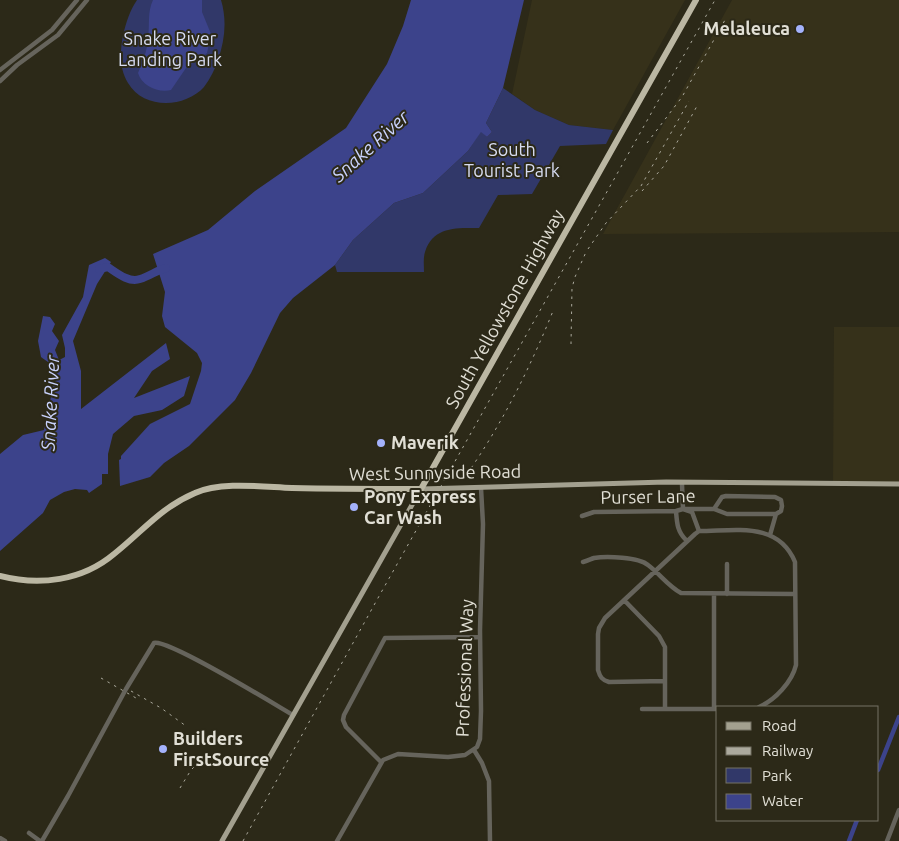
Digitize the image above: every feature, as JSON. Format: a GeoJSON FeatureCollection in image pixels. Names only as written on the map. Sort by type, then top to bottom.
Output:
{"type":"FeatureCollection","features":[{"type":"Feature","properties":{"kind":"highway","name":"South Yellowstone Highway"},"geometry":{"type":"LineString","coordinates":[[421,489],[696,0]]}},
{"type":"Feature","properties":{"kind":"highway","name":"West Sunnyside Road"},"geometry":{"type":"LineString","coordinates":[[0,576],[48,581],[85,572],[114,554],[165,509],[206,489],[245,487],[421,489]]}},
{"type":"Feature","properties":{"kind":"main road","name":"West Sunnyside Road"},"geometry":{"type":"LineString","coordinates":[[421,489],[606,483],[899,484]]}},
{"type":"Feature","properties":{"kind":"main road","name":"South Yellowstone Highway"},"geometry":{"type":"LineString","coordinates":[[222,841],[421,489]]}},
{"type":"Feature","properties":{"kind":"street"},"geometry":{"type":"LineString","coordinates":[[0,70],[14,57],[52,30],[77,0]]}},
{"type":"Feature","properties":{"kind":"street"},"geometry":{"type":"LineString","coordinates":[[0,81],[17,65],[58,35],[87,0]]}},
{"type":"Feature","properties":{"kind":"street"},"geometry":{"type":"LineString","coordinates":[[682,484],[683,509],[692,512],[699,531]]}},
{"type":"Feature","properties":{"kind":"street","name":"Professional Way"},"geometry":{"type":"LineString","coordinates":[[381,762],[386,757],[398,754],[457,757],[474,750],[480,739],[483,524],[481,488]]}},
{"type":"Feature","properties":{"kind":"street","name":"Purser Lane"},"geometry":{"type":"LineString","coordinates":[[582,516],[594,512],[714,509],[722,497],[726,496],[775,496],[781,500],[782,504],[781,511],[776,514]]}},
{"type":"Feature","properties":{"kind":"street"},"geometry":{"type":"LineString","coordinates":[[714,509],[727,514],[776,514],[770,535]]}},
{"type":"Feature","properties":{"kind":"street"},"geometry":{"type":"LineString","coordinates":[[676,511],[680,534],[686,540]]}},
{"type":"Feature","properties":{"kind":"street"},"geometry":{"type":"LineString","coordinates":[[666,681],[609,682],[599,676],[599,628],[605,618],[686,540],[699,531],[758,531],[782,542],[792,555],[796,570],[796,665],[794,673],[780,691],[762,706]]}},
{"type":"Feature","properties":{"kind":"street"},"geometry":{"type":"LineString","coordinates":[[583,562],[594,558],[632,558],[648,564],[681,594],[795,594]]}},
{"type":"Feature","properties":{"kind":"street"},"geometry":{"type":"LineString","coordinates":[[727,564],[727,594]]}},
{"type":"Feature","properties":{"kind":"street"},"geometry":{"type":"LineString","coordinates":[[642,709],[716,709],[714,594]]}},
{"type":"Feature","properties":{"kind":"street"},"geometry":{"type":"LineString","coordinates":[[624,600],[659,636],[665,647],[666,708]]}},
{"type":"Feature","properties":{"kind":"street"},"geometry":{"type":"LineString","coordinates":[[337,841],[381,762],[346,727],[343,720],[384,638],[480,637]]}},
{"type":"Feature","properties":{"kind":"street"},"geometry":{"type":"LineString","coordinates":[[28,833],[41,841],[68,796],[126,689],[154,643],[160,642],[242,685],[293,715]]}},
{"type":"Feature","properties":{"kind":"street"},"geometry":{"type":"LineString","coordinates":[[474,750],[482,763],[489,781],[490,841]]}},
{"type":"Feature","properties":{"kind":"street"},"geometry":{"type":"LineString","coordinates":[[887,841],[897,820],[899,810]]}},
{"type":"Feature","properties":{"kind":"street"},"geometry":{"type":"LineString","coordinates":[[0,838],[5,841]]}},
{"type":"Feature","properties":{"kind":"shaded area"},"geometry":{"type":"Polygon","coordinates":[[[532,0],[685,0],[613,130],[569,125],[535,110],[512,94],[532,0]]]}},
{"type":"Feature","properties":{"kind":"shaded area"},"geometry":{"type":"Polygon","coordinates":[[[732,0],[899,0],[899,232],[603,234],[732,0]]]}},
{"type":"Feature","properties":{"kind":"shaded area"},"geometry":{"type":"Polygon","coordinates":[[[834,327],[899,327],[899,484],[833,484],[834,327]]]}},
{"type":"Feature","properties":{"kind":"green space","name":"Snake River Landing Park"},"geometry":{"type":"Polygon","coordinates":[[[137,0],[221,0],[225,22],[224,38],[215,67],[208,81],[196,94],[176,102],[154,102],[135,92],[128,83],[122,66],[121,48],[127,21],[137,0]]]}},
{"type":"Feature","properties":{"kind":"green space","name":"South Tourist Park"},"geometry":{"type":"Polygon","coordinates":[[[503,88],[535,110],[569,125],[613,130],[606,144],[560,146],[532,194],[498,195],[479,228],[447,230],[434,237],[425,252],[424,272],[337,272],[335,265],[353,240],[394,203],[423,193],[468,151],[481,131],[487,137],[492,132],[486,123],[503,88]]]}},
{"type":"Feature","properties":{"kind":"water"},"geometry":{"type":"Polygon","coordinates":[[[153,0],[202,0],[202,12],[211,34],[207,53],[186,68],[171,90],[166,91],[151,88],[143,82],[138,73],[147,48],[149,14],[153,0]]]}},
{"type":"Feature","properties":{"kind":"water"},"geometry":{"type":"Polygon","coordinates":[[[411,0],[524,0],[503,88],[486,123],[492,132],[487,137],[481,132],[468,151],[423,193],[394,203],[353,240],[335,265],[293,298],[280,313],[251,373],[235,400],[189,446],[164,463],[150,477],[120,486],[119,460],[121,456],[150,424],[190,404],[201,371],[202,363],[197,353],[165,327],[162,316],[165,292],[153,254],[208,230],[255,191],[346,128],[387,64],[403,26],[411,0]]]}},
{"type":"Feature","properties":{"kind":"water"},"geometry":{"type":"Polygon","coordinates":[[[105,258],[111,262],[97,284],[73,341],[81,371],[81,409],[166,343],[170,359],[152,371],[134,398],[190,376],[184,396],[162,410],[134,416],[113,434],[108,454],[108,474],[102,474],[102,484],[89,493],[87,490],[75,489],[64,492],[50,500],[43,513],[0,551],[0,454],[23,435],[44,430],[49,406],[53,377],[52,369],[49,363],[41,357],[38,341],[43,316],[50,317],[55,324],[52,331],[59,341],[55,350],[59,360],[65,357],[62,335],[83,297],[89,265],[105,258]]]}},
{"type":"Feature","properties":{"kind":"waterway","name":"Snake River"},"geometry":{"type":"LineString","coordinates":[[99,269],[108,267],[123,277],[136,280],[166,268]]}},
{"type":"Feature","properties":{"kind":"waterway"},"geometry":{"type":"LineString","coordinates":[[879,767],[899,717]]}},
{"type":"Feature","properties":{"kind":"waterway"},"geometry":{"type":"LineString","coordinates":[[849,841],[857,821]]}},
{"type":"Feature","properties":{"kind":"railway"},"geometry":{"type":"LineString","coordinates":[[243,841],[715,0]]}},
{"type":"Feature","properties":{"kind":"railway"},"geometry":{"type":"LineString","coordinates":[[647,143],[682,97],[725,20]]}},
{"type":"Feature","properties":{"kind":"railway"},"geometry":{"type":"LineString","coordinates":[[588,249],[606,223],[641,186],[689,101]]}},
{"type":"Feature","properties":{"kind":"railway"},"geometry":{"type":"LineString","coordinates":[[642,191],[664,166],[697,106]]}},
{"type":"Feature","properties":{"kind":"railway"},"geometry":{"type":"LineString","coordinates":[[571,344],[572,288],[586,252]]}},
{"type":"Feature","properties":{"kind":"railway"},"geometry":{"type":"LineString","coordinates":[[467,474],[492,435],[514,395],[553,311]]}},
{"type":"Feature","properties":{"kind":"railway"},"geometry":{"type":"LineString","coordinates":[[101,678],[136,698]]}},
{"type":"Feature","properties":{"kind":"railway"},"geometry":{"type":"LineString","coordinates":[[131,691],[161,708],[186,726]]}},
{"type":"Feature","properties":{"kind":"railway"},"geometry":{"type":"LineString","coordinates":[[187,743],[223,741],[244,737]]}},
{"type":"Feature","properties":{"kind":"railway"},"geometry":{"type":"LineString","coordinates":[[180,788],[191,770],[204,757]]}},
{"type":"Feature","properties":{"kind":"place","name":"Melaleuca"},"geometry":{"type":"Point","coordinates":[800,29]}},
{"type":"Feature","properties":{"kind":"place","name":"Maverik"},"geometry":{"type":"Point","coordinates":[381,443]}},
{"type":"Feature","properties":{"kind":"place","name":"Pony Express Car Wash"},"geometry":{"type":"Point","coordinates":[354,507]}},
{"type":"Feature","properties":{"kind":"place","name":"Builders FirstSource"},"geometry":{"type":"Point","coordinates":[163,749]}}]}
